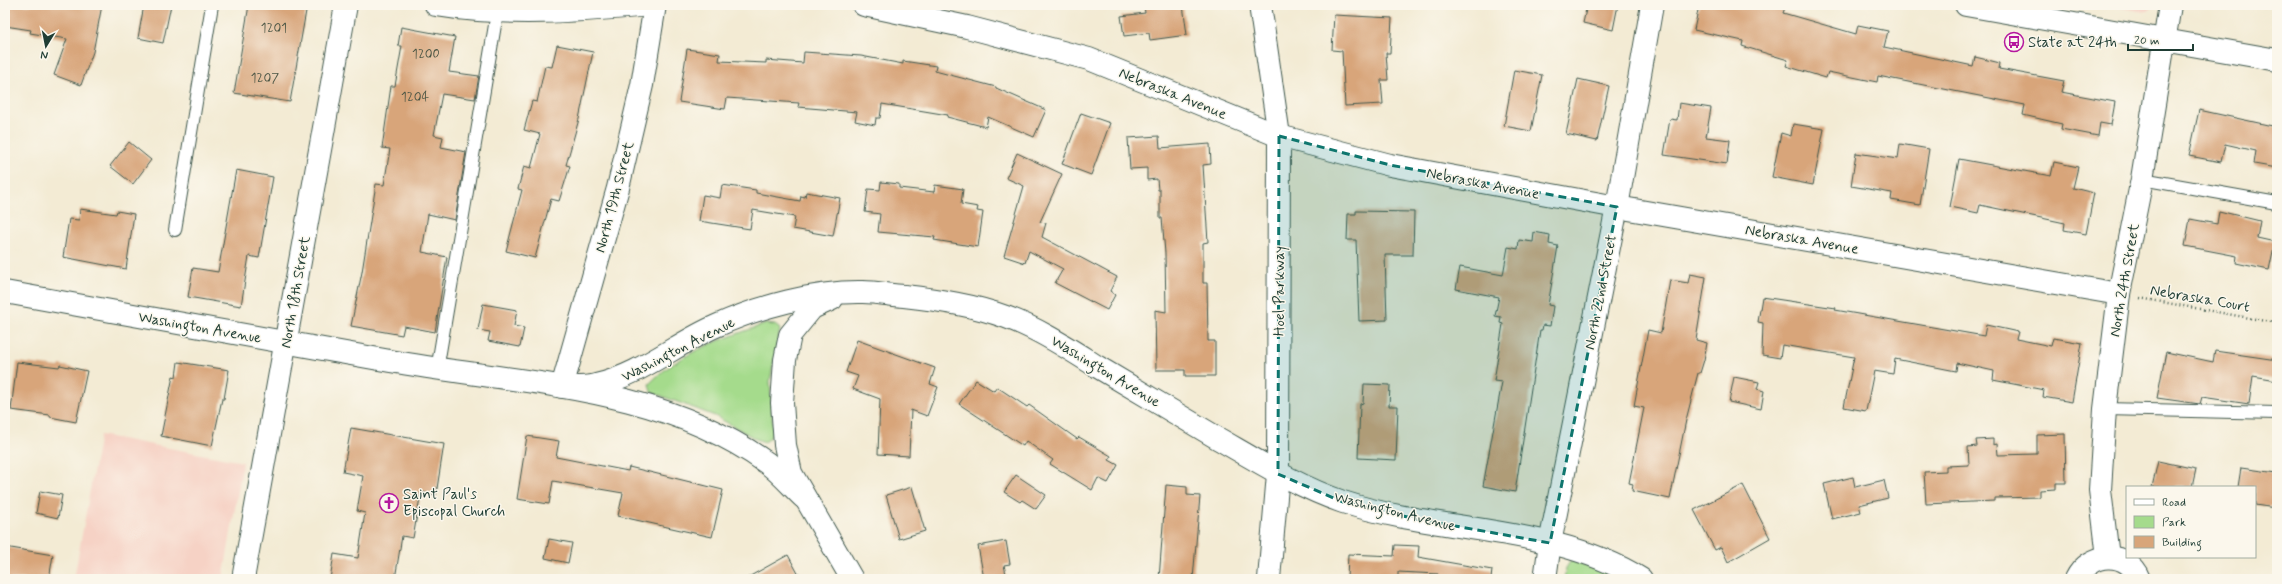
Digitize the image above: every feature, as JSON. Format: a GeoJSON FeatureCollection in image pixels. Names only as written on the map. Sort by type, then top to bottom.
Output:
{"type":"FeatureCollection","features":[{"type":"Feature","properties":{"kind":"street","name":"North 18th Street"},"geometry":{"type":"LineString","coordinates":[[243,579],[346,5]]}},
{"type":"Feature","properties":{"kind":"street"},"geometry":{"type":"LineString","coordinates":[[436,5],[497,13],[550,13],[650,5]]}},
{"type":"Feature","properties":{"kind":"street","name":"North 19th Street"},"geometry":{"type":"LineString","coordinates":[[562,387],[618,188],[642,85],[655,5]]}},
{"type":"Feature","properties":{"kind":"street","name":"Nebraska Avenue"},"geometry":{"type":"LineString","coordinates":[[864,5],[967,27],[1090,59],[1279,136],[1390,165],[1617,207],[2119,294]]}},
{"type":"Feature","properties":{"kind":"street","name":"Hoel Parkway"},"geometry":{"type":"LineString","coordinates":[[1260,5],[1279,136],[1278,474],[1269,579]]}},
{"type":"Feature","properties":{"kind":"street","name":"North 22nd Street"},"geometry":{"type":"LineString","coordinates":[[1545,579],[1550,543],[1617,207],[1652,5]]}},
{"type":"Feature","properties":{"kind":"street"},"geometry":{"type":"LineString","coordinates":[[1966,5],[2277,60]]}},
{"type":"Feature","properties":{"kind":"street","name":"North 24th Street"},"geometry":{"type":"LineString","coordinates":[[2108,557],[2100,490],[2105,409],[2119,294],[2142,179],[2170,5]]}},
{"type":"Feature","properties":{"kind":"street","name":"Washington Avenue"},"geometry":{"type":"LineString","coordinates":[[5,292],[437,370],[562,387],[642,403],[713,431],[769,464],[804,498]]}},
{"type":"Feature","properties":{"kind":"street","name":"Washington Avenue"},"geometry":{"type":"LineString","coordinates":[[562,387],[593,386],[618,379],[645,367],[673,348],[717,326],[749,314],[816,295],[863,292],[945,300],[1008,318],[1052,339],[1278,474],[1344,502],[1416,519],[1550,543],[1602,558],[1641,579]]}},
{"type":"Feature","properties":{"kind":"street"},"geometry":{"type":"LineString","coordinates":[[852,579],[804,498],[791,473],[785,445],[782,403],[785,360],[790,335],[812,308],[830,299],[863,292]]}},
{"type":"Feature","properties":{"kind":"street"},"geometry":{"type":"LineString","coordinates":[[2076,579],[2088,563],[2097,558],[2108,557],[2119,559],[2129,564],[2139,579]]}},
{"type":"Feature","properties":{"kind":"lane"},"geometry":{"type":"LineString","coordinates":[[175,230],[212,5]]}},
{"type":"Feature","properties":{"kind":"lane"},"geometry":{"type":"LineString","coordinates":[[437,370],[497,13]]}},
{"type":"Feature","properties":{"kind":"lane"},"geometry":{"type":"LineString","coordinates":[[2142,179],[2277,203]]}},
{"type":"Feature","properties":{"kind":"lane"},"geometry":{"type":"LineString","coordinates":[[2105,409],[2277,413]]}},
{"type":"Feature","properties":{"kind":"path","name":"Nebraska Court"},"geometry":{"type":"LineString","coordinates":[[2119,294],[2277,323]]}},
{"type":"Feature","properties":{"kind":"highlighted area"},"geometry":{"type":"Polygon","coordinates":[[[1279,136],[1390,165],[1617,207],[1550,543],[1416,519],[1343,502],[1278,474],[1279,136]]]}},
{"type":"Feature","properties":{"kind":"shaded area"},"geometry":{"type":"Polygon","coordinates":[[[2106,5],[2156,5],[2147,10],[2140,11],[2106,5]]]}},
{"type":"Feature","properties":{"kind":"shaded area"},"geometry":{"type":"Polygon","coordinates":[[[100,435],[243,462],[223,579],[74,579],[100,435]]]}},
{"type":"Feature","properties":{"kind":"green space"},"geometry":{"type":"Polygon","coordinates":[[[766,324],[775,325],[780,329],[770,381],[773,431],[770,438],[765,442],[756,439],[715,416],[651,392],[649,384],[674,363],[703,347],[766,324]]]}},
{"type":"Feature","properties":{"kind":"green space"},"geometry":{"type":"Polygon","coordinates":[[[1571,560],[1627,579],[1564,579],[1566,568],[1571,560]]]}},
{"type":"Feature","properties":{"kind":"building"},"geometry":{"type":"Polygon","coordinates":[[[5,5],[102,5],[93,52],[81,85],[54,75],[67,39],[30,33],[31,30],[5,26],[5,5]]]}},
{"type":"Feature","properties":{"kind":"building"},"geometry":{"type":"Polygon","coordinates":[[[144,5],[171,5],[163,43],[138,38],[144,5]]]}},
{"type":"Feature","properties":{"kind":"building"},"geometry":{"type":"Polygon","coordinates":[[[249,5],[269,5],[306,11],[290,102],[234,93],[249,5]]]}},
{"type":"Feature","properties":{"kind":"building"},"geometry":{"type":"Polygon","coordinates":[[[1144,5],[1183,5],[1187,35],[1150,40],[1149,33],[1124,36],[1121,16],[1145,13],[1144,5]]]}},
{"type":"Feature","properties":{"kind":"building"},"geometry":{"type":"Polygon","coordinates":[[[1587,5],[1618,5],[1613,30],[1583,23],[1587,5]]]}},
{"type":"Feature","properties":{"kind":"building"},"geometry":{"type":"Polygon","coordinates":[[[1699,5],[1786,5],[1783,13],[1856,34],[1858,25],[1888,31],[1884,47],[1973,66],[1975,57],[2000,63],[1999,69],[2064,81],[2061,92],[2115,102],[2111,125],[2100,123],[2098,136],[2061,129],[2062,124],[2023,115],[2025,105],[1878,76],[1877,82],[1828,72],[1826,78],[1786,66],[1788,60],[1742,46],[1743,41],[1694,30],[1699,5]]]}},
{"type":"Feature","properties":{"kind":"building"},"geometry":{"type":"Polygon","coordinates":[[[1334,15],[1392,18],[1390,53],[1386,53],[1388,80],[1381,80],[1383,104],[1345,106],[1342,51],[1332,50],[1334,15]]]}},
{"type":"Feature","properties":{"kind":"building"},"geometry":{"type":"Polygon","coordinates":[[[401,27],[455,37],[449,72],[479,76],[475,99],[442,94],[434,135],[443,137],[441,147],[466,152],[455,220],[428,214],[422,252],[447,257],[435,332],[404,326],[402,335],[351,326],[362,272],[376,184],[384,185],[390,149],[382,148],[391,86],[395,86],[402,46],[398,46],[401,27]]]}},
{"type":"Feature","properties":{"kind":"building"},"geometry":{"type":"Polygon","coordinates":[[[557,45],[593,52],[579,119],[566,165],[570,166],[559,201],[551,199],[535,258],[506,251],[522,190],[518,189],[524,166],[531,168],[540,134],[524,130],[532,101],[537,102],[545,66],[552,67],[557,45]]]}},
{"type":"Feature","properties":{"kind":"building"},"geometry":{"type":"Polygon","coordinates":[[[687,49],[720,54],[719,61],[766,63],[766,60],[803,63],[804,52],[861,56],[903,64],[903,61],[936,66],[935,71],[996,87],[1046,110],[1034,137],[988,117],[986,127],[947,117],[948,115],[882,104],[880,118],[876,118],[875,125],[855,121],[857,112],[798,107],[799,103],[727,98],[725,109],[679,102],[687,49]]]}},
{"type":"Feature","properties":{"kind":"building"},"geometry":{"type":"Polygon","coordinates":[[[1514,70],[1542,75],[1531,131],[1504,126],[1514,70]]]}},
{"type":"Feature","properties":{"kind":"building"},"geometry":{"type":"Polygon","coordinates":[[[1578,79],[1609,86],[1597,141],[1566,134],[1578,79]]]}},
{"type":"Feature","properties":{"kind":"building"},"geometry":{"type":"Polygon","coordinates":[[[1679,103],[1711,108],[1706,137],[1730,140],[1727,164],[1664,155],[1670,119],[1677,120],[1679,103]]]}},
{"type":"Feature","properties":{"kind":"building"},"geometry":{"type":"Polygon","coordinates":[[[2199,110],[2277,127],[2277,168],[2254,164],[2256,151],[2225,144],[2221,162],[2189,156],[2199,110]]]}},
{"type":"Feature","properties":{"kind":"building"},"geometry":{"type":"Polygon","coordinates":[[[1081,113],[1110,123],[1091,175],[1062,164],[1081,113]]]}},
{"type":"Feature","properties":{"kind":"building"},"geometry":{"type":"Polygon","coordinates":[[[1793,124],[1824,129],[1813,185],[1772,177],[1781,133],[1791,136],[1793,124]]]}},
{"type":"Feature","properties":{"kind":"building"},"geometry":{"type":"Polygon","coordinates":[[[1159,136],[1160,148],[1210,144],[1211,164],[1203,165],[1208,242],[1203,243],[1203,283],[1207,283],[1208,341],[1215,341],[1215,376],[1185,376],[1185,370],[1156,370],[1155,310],[1166,312],[1165,253],[1162,218],[1160,218],[1160,190],[1158,190],[1157,179],[1147,180],[1147,168],[1130,169],[1128,138],[1159,136]]]}},
{"type":"Feature","properties":{"kind":"building"},"geometry":{"type":"Polygon","coordinates":[[[129,142],[151,160],[133,184],[110,166],[129,142]]]}},
{"type":"Feature","properties":{"kind":"building"},"geometry":{"type":"Polygon","coordinates":[[[1900,144],[1929,149],[1920,205],[1891,200],[1892,193],[1851,186],[1856,153],[1898,159],[1900,144]]]}},
{"type":"Feature","properties":{"kind":"building"},"geometry":{"type":"Polygon","coordinates":[[[1017,153],[1062,174],[1040,222],[1046,223],[1042,237],[1117,277],[1110,291],[1115,295],[1107,310],[1055,283],[1063,269],[1029,251],[1025,263],[1004,256],[1024,186],[1006,178],[1017,153]]]}},
{"type":"Feature","properties":{"kind":"building"},"geometry":{"type":"Polygon","coordinates":[[[1959,159],[2051,176],[2054,162],[2078,167],[2073,188],[2094,193],[2086,234],[2064,230],[2065,223],[1980,205],[1978,213],[1950,207],[1959,159]]]}},
{"type":"Feature","properties":{"kind":"building"},"geometry":{"type":"Polygon","coordinates":[[[236,170],[273,177],[259,258],[249,256],[241,306],[188,297],[193,268],[218,272],[236,170]]]}},
{"type":"Feature","properties":{"kind":"building"},"geometry":{"type":"Polygon","coordinates":[[[881,182],[899,184],[899,188],[934,192],[935,185],[963,189],[961,204],[978,207],[977,211],[983,212],[978,247],[934,240],[935,237],[878,232],[880,214],[865,212],[868,189],[880,190],[881,182]]]}},
{"type":"Feature","properties":{"kind":"building"},"geometry":{"type":"Polygon","coordinates":[[[722,185],[756,190],[756,193],[800,201],[801,196],[805,197],[806,192],[840,198],[833,236],[793,229],[795,217],[753,210],[750,229],[699,221],[703,195],[720,198],[722,185]]]}},
{"type":"Feature","properties":{"kind":"building"},"geometry":{"type":"Polygon","coordinates":[[[80,209],[116,214],[117,211],[134,214],[126,269],[63,257],[69,219],[79,220],[80,209]]]}},
{"type":"Feature","properties":{"kind":"building"},"geometry":{"type":"Polygon","coordinates":[[[1356,211],[1414,212],[1413,255],[1385,255],[1387,320],[1359,321],[1356,240],[1347,240],[1348,214],[1356,214],[1356,211]]]}},
{"type":"Feature","properties":{"kind":"building"},"geometry":{"type":"Polygon","coordinates":[[[2219,211],[2260,221],[2257,238],[2275,242],[2269,270],[2236,263],[2237,256],[2185,246],[2190,219],[2217,224],[2219,211]]]}},
{"type":"Feature","properties":{"kind":"building"},"geometry":{"type":"Polygon","coordinates":[[[1534,232],[1550,235],[1549,244],[1558,246],[1548,305],[1553,306],[1550,326],[1543,325],[1542,330],[1540,330],[1515,492],[1483,486],[1502,382],[1494,381],[1503,324],[1500,323],[1501,317],[1495,316],[1499,297],[1456,289],[1460,267],[1503,275],[1508,247],[1518,249],[1519,240],[1533,242],[1534,232]]]}},
{"type":"Feature","properties":{"kind":"building"},"geometry":{"type":"Polygon","coordinates":[[[1690,274],[1706,277],[1696,340],[1707,343],[1704,360],[1700,373],[1698,373],[1686,420],[1670,499],[1632,491],[1633,484],[1629,483],[1644,408],[1634,406],[1648,330],[1661,333],[1670,280],[1688,283],[1690,274]]]}},
{"type":"Feature","properties":{"kind":"building"},"geometry":{"type":"Polygon","coordinates":[[[1762,297],[1836,308],[1835,310],[1984,336],[1986,325],[2018,332],[2016,339],[2051,346],[2053,338],[2082,343],[2072,402],[2043,397],[2044,390],[1993,380],[1994,371],[1957,363],[1956,371],[1895,359],[1893,374],[1874,371],[1866,411],[1844,407],[1854,357],[1782,345],[1780,358],[1762,355],[1763,323],[1758,322],[1762,297]]]}},
{"type":"Feature","properties":{"kind":"building"},"geometry":{"type":"Polygon","coordinates":[[[483,304],[517,310],[514,326],[524,328],[520,347],[488,341],[490,332],[478,330],[483,304]]]}},
{"type":"Feature","properties":{"kind":"building"},"geometry":{"type":"Polygon","coordinates":[[[857,340],[935,368],[930,384],[938,387],[927,416],[911,410],[909,456],[878,454],[880,399],[853,389],[858,376],[846,372],[857,340]]]}},
{"type":"Feature","properties":{"kind":"building"},"geometry":{"type":"Polygon","coordinates":[[[2215,351],[2277,360],[2277,380],[2253,376],[2249,404],[2202,397],[2200,404],[2157,398],[2166,352],[2213,362],[2215,351]]]}},
{"type":"Feature","properties":{"kind":"building"},"geometry":{"type":"Polygon","coordinates":[[[17,362],[59,367],[60,365],[87,371],[76,422],[50,417],[50,415],[11,410],[17,362]]]}},
{"type":"Feature","properties":{"kind":"building"},"geometry":{"type":"Polygon","coordinates":[[[178,362],[229,370],[224,399],[222,399],[212,446],[161,436],[173,376],[176,377],[178,362]]]}},
{"type":"Feature","properties":{"kind":"building"},"geometry":{"type":"Polygon","coordinates":[[[1734,377],[1759,382],[1757,389],[1764,391],[1761,409],[1729,402],[1734,377]]]}},
{"type":"Feature","properties":{"kind":"building"},"geometry":{"type":"Polygon","coordinates":[[[976,380],[994,391],[997,387],[1027,407],[1029,405],[1077,439],[1079,437],[1111,456],[1109,460],[1118,465],[1108,483],[1098,478],[1092,490],[1050,464],[1053,460],[1026,441],[1023,446],[959,404],[976,380]]]}},
{"type":"Feature","properties":{"kind":"building"},"geometry":{"type":"Polygon","coordinates":[[[1364,384],[1390,385],[1389,406],[1398,406],[1396,460],[1358,458],[1360,404],[1363,403],[1364,384]]]}},
{"type":"Feature","properties":{"kind":"building","name":"Saint Paul's Episcopal Church"},"geometry":{"type":"Polygon","coordinates":[[[351,428],[444,444],[436,495],[421,492],[413,538],[402,536],[395,579],[330,579],[334,554],[358,558],[365,513],[357,511],[363,476],[343,472],[351,428]]]}},
{"type":"Feature","properties":{"kind":"building"},"geometry":{"type":"Polygon","coordinates":[[[2065,434],[2066,483],[2056,483],[2056,489],[2040,490],[2040,497],[1995,498],[1995,501],[1926,504],[1924,472],[1946,471],[1946,466],[1969,465],[1968,447],[1977,446],[1976,440],[1993,439],[1993,445],[1997,444],[1998,455],[2037,454],[2037,435],[2065,434]]]}},
{"type":"Feature","properties":{"kind":"building"},"geometry":{"type":"Polygon","coordinates":[[[527,436],[559,441],[556,457],[628,471],[629,467],[723,490],[712,537],[618,516],[623,493],[553,481],[549,504],[517,499],[527,436]]]}},
{"type":"Feature","properties":{"kind":"building"},"geometry":{"type":"Polygon","coordinates":[[[2158,461],[2196,469],[2192,486],[2152,486],[2158,461]]]}},
{"type":"Feature","properties":{"kind":"building"},"geometry":{"type":"Polygon","coordinates":[[[2241,468],[2277,473],[2275,508],[2256,505],[2256,486],[2238,486],[2241,468]]]}},
{"type":"Feature","properties":{"kind":"building"},"geometry":{"type":"Polygon","coordinates":[[[1016,475],[1046,495],[1036,509],[1022,500],[1020,502],[1004,492],[1016,475]]]}},
{"type":"Feature","properties":{"kind":"building"},"geometry":{"type":"Polygon","coordinates":[[[1853,477],[1855,487],[1884,480],[1888,498],[1859,505],[1861,512],[1832,519],[1824,484],[1853,477]]]}},
{"type":"Feature","properties":{"kind":"building"},"geometry":{"type":"Polygon","coordinates":[[[1166,485],[1187,487],[1187,495],[1200,496],[1193,579],[1159,579],[1166,485]]]}},
{"type":"Feature","properties":{"kind":"building"},"geometry":{"type":"Polygon","coordinates":[[[1743,485],[1770,538],[1728,562],[1721,547],[1715,550],[1694,510],[1743,485]]]}},
{"type":"Feature","properties":{"kind":"building"},"geometry":{"type":"Polygon","coordinates":[[[912,487],[925,531],[899,539],[886,495],[912,487]]]}},
{"type":"Feature","properties":{"kind":"building"},"geometry":{"type":"Polygon","coordinates":[[[40,491],[62,495],[58,518],[36,513],[40,491]]]}},
{"type":"Feature","properties":{"kind":"building"},"geometry":{"type":"Polygon","coordinates":[[[549,539],[572,543],[568,563],[545,558],[549,539]]]}},
{"type":"Feature","properties":{"kind":"building"},"geometry":{"type":"Polygon","coordinates":[[[1006,541],[1010,564],[1004,565],[1007,579],[984,579],[978,546],[1006,541]]]}},
{"type":"Feature","properties":{"kind":"building"},"geometry":{"type":"Polygon","coordinates":[[[1395,545],[1419,546],[1418,557],[1492,570],[1491,579],[1438,579],[1438,574],[1398,572],[1398,579],[1347,579],[1348,554],[1394,556],[1395,545]]]}},
{"type":"Feature","properties":{"kind":"building"},"geometry":{"type":"Polygon","coordinates":[[[5,547],[53,555],[49,579],[5,579],[5,547]]]}},
{"type":"Feature","properties":{"kind":"building"},"geometry":{"type":"Polygon","coordinates":[[[788,555],[801,579],[745,579],[788,555]]]}},
{"type":"Feature","properties":{"kind":"place","name":"State at 24th"},"geometry":{"type":"Point","coordinates":[2014,42]}},
{"type":"Feature","properties":{"kind":"place","name":"Saint Paul's Episcopal Church"},"geometry":{"type":"Point","coordinates":[389,503]}}]}
